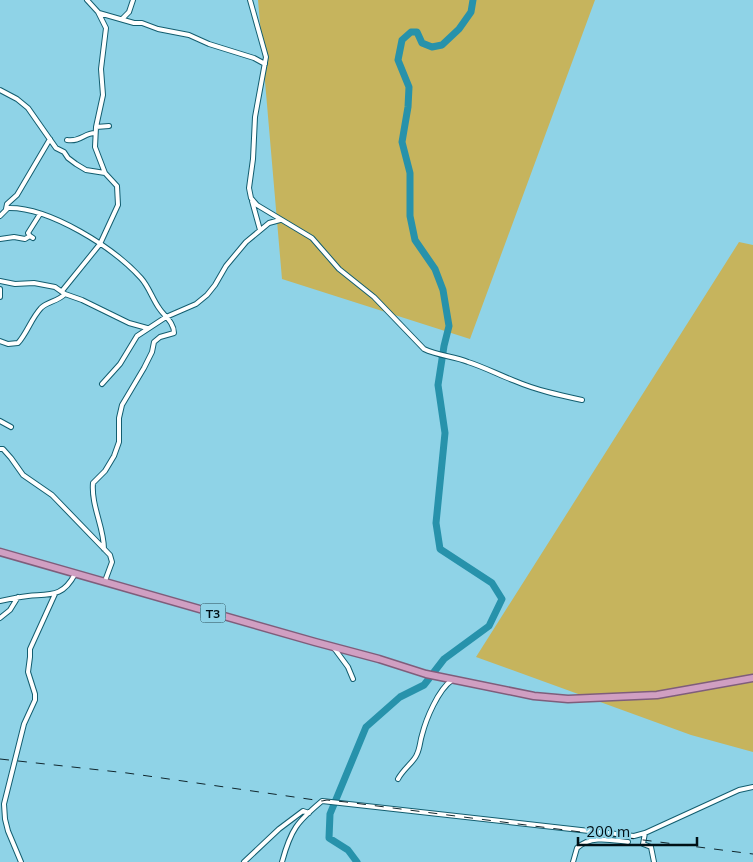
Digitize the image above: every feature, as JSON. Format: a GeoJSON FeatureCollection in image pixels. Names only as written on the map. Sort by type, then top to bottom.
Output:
{"type":"FeatureCollection","features":[{"type":"Feature","properties":{"kind":"highway","name":"T3"},"geometry":{"type":"LineString","coordinates":[[0,552],[76,572],[426,674],[513,692],[568,699],[657,695],[753,678]]}},
{"type":"Feature","properties":{"kind":"street"},"geometry":{"type":"LineString","coordinates":[[122,19],[130,12],[133,0]]}},
{"type":"Feature","properties":{"kind":"street"},"geometry":{"type":"LineString","coordinates":[[250,0],[266,57],[255,116],[253,159],[249,188],[260,230]]}},
{"type":"Feature","properties":{"kind":"street"},"geometry":{"type":"LineString","coordinates":[[0,341],[8,344],[18,343],[43,306],[46,303],[58,300],[100,244],[118,205],[117,186],[105,173],[98,159],[95,147],[96,126],[103,95],[101,69],[106,30],[105,23],[88,1]]}},
{"type":"Feature","properties":{"kind":"street"},"geometry":{"type":"LineString","coordinates":[[98,12],[134,23],[142,23],[158,29],[197,37],[209,44],[254,58],[265,64]]}},
{"type":"Feature","properties":{"kind":"street"},"geometry":{"type":"LineString","coordinates":[[0,90],[17,99],[28,108],[56,148],[64,152],[68,158],[85,170],[105,173]]}},
{"type":"Feature","properties":{"kind":"street"},"geometry":{"type":"LineString","coordinates":[[96,126],[109,126]]}},
{"type":"Feature","properties":{"kind":"street"},"geometry":{"type":"LineString","coordinates":[[67,140],[79,140],[90,133],[95,133]]}},
{"type":"Feature","properties":{"kind":"street"},"geometry":{"type":"LineString","coordinates":[[0,216],[6,209],[7,204],[18,195],[50,139]]}},
{"type":"Feature","properties":{"kind":"street"},"geometry":{"type":"LineString","coordinates":[[251,198],[257,205],[312,238],[339,269],[374,297],[424,349],[432,353],[456,357],[523,384],[582,400]]}},
{"type":"Feature","properties":{"kind":"street"},"geometry":{"type":"LineString","coordinates":[[6,209],[10,207],[18,208],[71,225],[121,259],[140,277],[171,323],[174,333],[160,337],[154,342],[152,352],[144,368],[122,405],[119,418],[119,442],[114,456],[104,471],[92,483],[92,495],[104,537],[104,549]]}},
{"type":"Feature","properties":{"kind":"street"},"geometry":{"type":"LineString","coordinates":[[0,239],[14,236],[25,239],[31,237],[29,232],[40,214]]}},
{"type":"Feature","properties":{"kind":"street"},"geometry":{"type":"LineString","coordinates":[[102,384],[120,364],[132,341],[137,336],[166,317],[196,304],[207,295],[226,266],[246,242],[269,224],[280,220]]}},
{"type":"Feature","properties":{"kind":"street"},"geometry":{"type":"LineString","coordinates":[[0,281],[15,284],[29,282],[55,287],[129,323],[148,328]]}},
{"type":"Feature","properties":{"kind":"street"},"geometry":{"type":"LineString","coordinates":[[0,289],[0,297]]}},
{"type":"Feature","properties":{"kind":"street"},"geometry":{"type":"LineString","coordinates":[[0,421],[11,427]]}},
{"type":"Feature","properties":{"kind":"street"},"geometry":{"type":"LineString","coordinates":[[0,449],[3,449],[11,458],[23,475],[52,495],[104,549],[112,559],[106,581]]}},
{"type":"Feature","properties":{"kind":"street"},"geometry":{"type":"LineString","coordinates":[[0,601],[18,597],[55,594],[62,591],[68,585],[76,572]]}},
{"type":"Feature","properties":{"kind":"street"},"geometry":{"type":"LineString","coordinates":[[21,862],[8,831],[4,804],[24,724],[35,700],[28,672],[30,649],[55,594]]}},
{"type":"Feature","properties":{"kind":"street"},"geometry":{"type":"LineString","coordinates":[[0,618],[10,610],[18,597]]}},
{"type":"Feature","properties":{"kind":"street"},"geometry":{"type":"LineString","coordinates":[[329,646],[334,648],[341,657],[353,679]]}},
{"type":"Feature","properties":{"kind":"street"},"geometry":{"type":"LineString","coordinates":[[398,779],[405,767],[417,755],[430,712],[445,687],[454,679]]}},
{"type":"Feature","properties":{"kind":"street"},"geometry":{"type":"LineString","coordinates":[[282,862],[289,838],[302,817],[322,801],[634,836],[739,790],[753,787]]}},
{"type":"Feature","properties":{"kind":"street"},"geometry":{"type":"LineString","coordinates":[[244,862],[248,856],[290,820],[303,811],[309,813]]}},
{"type":"Feature","properties":{"kind":"street"},"geometry":{"type":"LineString","coordinates":[[645,832],[644,844],[651,847],[654,862]]}},
{"type":"Feature","properties":{"kind":"street"},"geometry":{"type":"LineString","coordinates":[[573,862],[577,848],[588,841],[596,839],[628,842]]}},
{"type":"Feature","properties":{"kind":"shaded area"},"geometry":{"type":"Polygon","coordinates":[[[258,0],[595,0],[470,339],[282,279],[258,0]]]}},
{"type":"Feature","properties":{"kind":"shaded area"},"geometry":{"type":"Polygon","coordinates":[[[739,242],[753,245],[753,752],[691,735],[476,657],[739,242]]]}},
{"type":"Feature","properties":{"kind":"waterway"},"geometry":{"type":"LineString","coordinates":[[357,862],[348,850],[329,838],[330,814],[366,727],[400,697],[424,685],[444,659],[489,626],[502,599],[492,583],[440,549],[436,523],[445,433],[438,385],[449,326],[443,290],[435,269],[415,240],[410,216],[410,173],[402,142],[408,107],[409,87],[398,60],[402,40],[411,32],[417,32],[422,43],[432,47],[442,45],[459,29],[471,12],[473,0]]}},
{"type":"Feature","properties":{"kind":"railway"},"geometry":{"type":"LineString","coordinates":[[0,759],[127,773],[322,801],[346,802],[753,854]]}}]}
